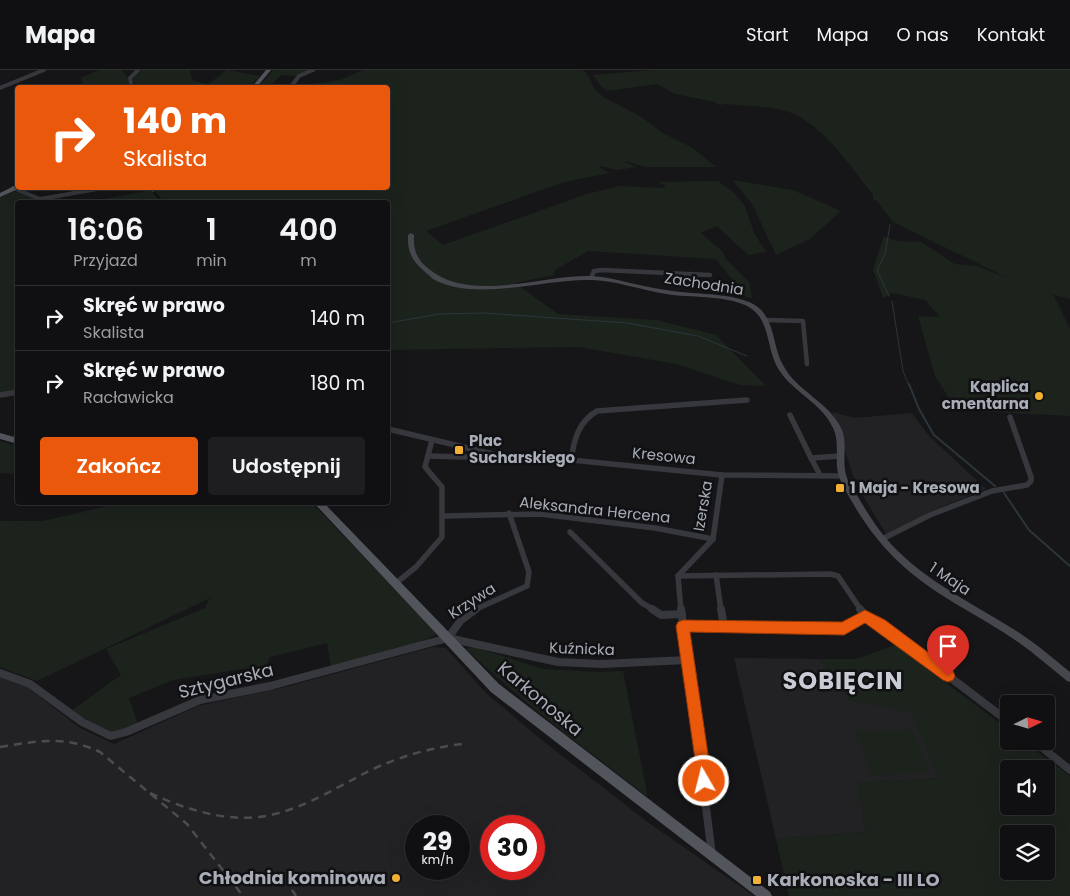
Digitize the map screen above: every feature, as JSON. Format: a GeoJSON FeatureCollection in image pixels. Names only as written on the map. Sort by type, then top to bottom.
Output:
{"type":"FeatureCollection","features":[{"type":"Feature","properties":{"kind":"main road"},"geometry":{"type":"LineString","coordinates":[[256,85],[269,70]]}},
{"type":"Feature","properties":{"kind":"main road"},"geometry":{"type":"LineString","coordinates":[[0,195],[14,188]]}},
{"type":"Feature","properties":{"kind":"main road"},"geometry":{"type":"LineString","coordinates":[[0,436],[15,440]]}},
{"type":"Feature","properties":{"kind":"main road","name":"Karkonoska"},"geometry":{"type":"LineString","coordinates":[[320,505],[495,688],[766,896]]}},
{"type":"Feature","properties":{"kind":"street"},"geometry":{"type":"LineString","coordinates":[[0,88],[44,70]]}},
{"type":"Feature","properties":{"kind":"street"},"geometry":{"type":"LineString","coordinates":[[131,85],[130,78],[138,70]]}},
{"type":"Feature","properties":{"kind":"street"},"geometry":{"type":"LineString","coordinates":[[292,85],[299,76],[313,70]]}},
{"type":"Feature","properties":{"kind":"street"},"geometry":{"type":"LineString","coordinates":[[19,190],[40,199],[92,190]]}},
{"type":"Feature","properties":{"kind":"street","name":"Zachodnia"},"geometry":{"type":"LineString","coordinates":[[411,235],[412,250],[416,260],[429,273],[463,286],[484,288],[570,278],[591,278],[664,292],[733,300],[754,308],[767,320]]}},
{"type":"Feature","properties":{"kind":"street","name":"Zachodnia"},"geometry":{"type":"LineString","coordinates":[[591,278],[594,271],[602,270],[710,275]]}},
{"type":"Feature","properties":{"kind":"street"},"geometry":{"type":"LineString","coordinates":[[807,364],[803,321],[767,320],[781,368],[816,402],[837,428],[841,437],[842,476]]}},
{"type":"Feature","properties":{"kind":"street"},"geometry":{"type":"LineString","coordinates":[[0,395],[15,392]]}},
{"type":"Feature","properties":{"kind":"street"},"geometry":{"type":"LineString","coordinates":[[571,460],[577,432],[586,418],[597,411],[747,400]]}},
{"type":"Feature","properties":{"kind":"street"},"geometry":{"type":"LineString","coordinates":[[790,415],[820,475]]}},
{"type":"Feature","properties":{"kind":"street"},"geometry":{"type":"LineString","coordinates":[[882,540],[930,515],[992,491],[1028,485],[1031,477],[1010,417]]}},
{"type":"Feature","properties":{"kind":"street"},"geometry":{"type":"LineString","coordinates":[[390,429],[505,456]]}},
{"type":"Feature","properties":{"kind":"street"},"geometry":{"type":"LineString","coordinates":[[396,583],[434,549],[442,537],[442,487],[425,467],[432,440]]}},
{"type":"Feature","properties":{"kind":"street"},"geometry":{"type":"LineString","coordinates":[[428,456],[505,456]]}},
{"type":"Feature","properties":{"kind":"street","name":"Kresowa"},"geometry":{"type":"LineString","coordinates":[[505,456],[571,460],[722,475],[842,476]]}},
{"type":"Feature","properties":{"kind":"street"},"geometry":{"type":"LineString","coordinates":[[811,458],[841,456]]}},
{"type":"Feature","properties":{"kind":"street","name":"Izerska"},"geometry":{"type":"LineString","coordinates":[[678,576],[713,539],[722,475]]}},
{"type":"Feature","properties":{"kind":"street","name":"1 Maja"},"geometry":{"type":"LineString","coordinates":[[842,476],[868,521],[882,540],[900,559],[934,586],[1020,639],[1070,678]]}},
{"type":"Feature","properties":{"kind":"street","name":"Aleksandra Hercena"},"geometry":{"type":"LineString","coordinates":[[443,516],[509,513],[581,518],[713,539]]}},
{"type":"Feature","properties":{"kind":"street","name":"Krzywa"},"geometry":{"type":"LineString","coordinates":[[448,638],[457,623],[478,609],[495,598],[527,586],[530,572],[509,513]]}},
{"type":"Feature","properties":{"kind":"street"},"geometry":{"type":"LineString","coordinates":[[570,532],[642,602],[661,614],[682,614]]}},
{"type":"Feature","properties":{"kind":"street"},"geometry":{"type":"LineString","coordinates":[[712,855],[704,774],[687,660],[677,582],[678,576],[830,574],[838,576],[865,616],[880,624],[1000,715]]}},
{"type":"Feature","properties":{"kind":"street"},"geometry":{"type":"LineString","coordinates":[[716,575],[724,627]]}},
{"type":"Feature","properties":{"kind":"street"},"geometry":{"type":"LineString","coordinates":[[683,626],[844,628],[865,616]]}},
{"type":"Feature","properties":{"kind":"street","name":"Kuźnicka"},"geometry":{"type":"LineString","coordinates":[[448,638],[558,662],[602,664],[687,660]]}},
{"type":"Feature","properties":{"kind":"street","name":"Sztygarska"},"geometry":{"type":"LineString","coordinates":[[0,673],[27,681],[81,722],[111,736],[126,732],[200,700],[270,686],[448,638]]}},
{"type":"Feature","properties":{"kind":"street"},"geometry":{"type":"LineString","coordinates":[[1045,750],[1070,770]]}},
{"type":"Feature","properties":{"kind":"shaded area"},"geometry":{"type":"Polygon","coordinates":[[[99,70],[122,70],[127,76],[129,85],[83,85],[81,78],[99,70]]]}},
{"type":"Feature","properties":{"kind":"shaded area"},"geometry":{"type":"Polygon","coordinates":[[[141,70],[190,70],[192,80],[207,85],[135,85],[133,78],[141,70]]]}},
{"type":"Feature","properties":{"kind":"shaded area"},"geometry":{"type":"Polygon","coordinates":[[[227,70],[260,76],[252,85],[207,85],[227,70]]]}},
{"type":"Feature","properties":{"kind":"shaded area"},"geometry":{"type":"Polygon","coordinates":[[[273,70],[311,70],[297,76],[281,75],[271,85],[260,85],[273,70]]]}},
{"type":"Feature","properties":{"kind":"shaded area"},"geometry":{"type":"Polygon","coordinates":[[[363,70],[582,70],[586,72],[594,88],[603,97],[640,116],[663,133],[693,148],[716,167],[645,167],[626,161],[624,162],[637,167],[617,170],[601,166],[600,168],[609,173],[564,182],[426,231],[443,245],[587,194],[620,186],[662,188],[666,186],[658,182],[718,181],[733,192],[745,206],[754,233],[766,252],[748,255],[717,226],[701,233],[722,251],[726,259],[749,282],[752,298],[746,297],[716,259],[588,251],[555,270],[554,275],[515,283],[558,314],[656,320],[716,335],[766,386],[740,385],[676,364],[579,347],[390,350],[390,200],[162,200],[154,190],[390,190],[390,85],[307,85],[340,80],[363,70]]]}},
{"type":"Feature","properties":{"kind":"shaded area"},"geometry":{"type":"Polygon","coordinates":[[[652,70],[1070,70],[1070,299],[1049,294],[1054,296],[1070,329],[1070,416],[957,410],[935,376],[918,316],[940,317],[925,300],[893,293],[883,298],[873,269],[884,236],[896,241],[921,242],[955,264],[977,266],[1008,278],[893,222],[876,200],[873,201],[873,195],[833,145],[809,123],[796,115],[768,108],[720,105],[715,102],[675,94],[657,84],[607,91],[593,75],[652,70]]]}},
{"type":"Feature","properties":{"kind":"shaded area"},"geometry":{"type":"Polygon","coordinates":[[[733,180],[793,190],[841,211],[810,239],[776,255],[752,204],[733,180]]]}},
{"type":"Feature","properties":{"kind":"shaded area"},"geometry":{"type":"Polygon","coordinates":[[[151,190],[158,200],[100,200],[151,190]]]}},
{"type":"Feature","properties":{"kind":"shaded area"},"geometry":{"type":"Polygon","coordinates":[[[13,191],[40,200],[15,200],[15,391],[0,394],[0,192],[5,195],[13,191]]]}},
{"type":"Feature","properties":{"kind":"shaded area"},"geometry":{"type":"Polygon","coordinates":[[[61,197],[63,200],[40,200],[61,197]]]}},
{"type":"Feature","properties":{"kind":"shaded area"},"geometry":{"type":"Polygon","coordinates":[[[832,412],[854,418],[912,413],[928,435],[986,489],[934,510],[886,534],[856,484],[832,412]]]}},
{"type":"Feature","properties":{"kind":"shaded area"},"geometry":{"type":"Polygon","coordinates":[[[0,441],[15,445],[15,474],[0,473],[0,441]]]}},
{"type":"Feature","properties":{"kind":"shaded area"},"geometry":{"type":"Polygon","coordinates":[[[112,505],[314,505],[438,634],[415,644],[331,668],[327,643],[270,657],[267,664],[260,666],[173,680],[129,698],[139,727],[107,740],[68,713],[121,675],[106,649],[205,608],[210,598],[37,681],[0,667],[0,521],[43,521],[112,505]]]}},
{"type":"Feature","properties":{"kind":"shaded area"},"geometry":{"type":"Polygon","coordinates":[[[895,645],[1000,723],[1000,750],[1035,750],[1049,760],[1000,760],[1000,815],[1055,815],[1055,765],[1070,776],[1070,896],[789,896],[776,839],[865,832],[858,783],[938,778],[911,713],[849,700],[835,674],[818,659],[856,659],[895,645]]]}},
{"type":"Feature","properties":{"kind":"shaded area"},"geometry":{"type":"Polygon","coordinates":[[[433,647],[446,648],[486,693],[543,741],[649,823],[754,896],[0,896],[0,677],[27,687],[80,728],[114,744],[198,706],[289,686],[433,647]]]}},
{"type":"Feature","properties":{"kind":"shaded area"},"geometry":{"type":"Polygon","coordinates":[[[474,647],[543,669],[599,672],[623,671],[648,797],[532,707],[466,649],[474,647]]]}},
{"type":"Feature","properties":{"kind":"shaded area"},"geometry":{"type":"Polygon","coordinates":[[[734,658],[818,659],[835,674],[849,700],[912,712],[938,778],[858,783],[865,832],[776,839],[734,658]]]}},
{"type":"Feature","properties":{"kind":"shaded area"},"geometry":{"type":"Polygon","coordinates":[[[913,729],[930,772],[871,776],[856,732],[913,729]]]}},
{"type":"Feature","properties":{"kind":"waterway"},"geometry":{"type":"LineString","coordinates":[[889,296],[877,270],[885,254],[890,225]]}},
{"type":"Feature","properties":{"kind":"waterway"},"geometry":{"type":"LineString","coordinates":[[892,301],[903,371],[909,386]]}},
{"type":"Feature","properties":{"kind":"waterway"},"geometry":{"type":"LineString","coordinates":[[390,323],[439,314],[483,313],[627,323],[698,336],[747,356]]}},
{"type":"Feature","properties":{"kind":"waterway"},"geometry":{"type":"LineString","coordinates":[[909,384],[919,409],[934,435],[995,486]]}},
{"type":"Feature","properties":{"kind":"waterway"},"geometry":{"type":"LineString","coordinates":[[1004,493],[1029,530],[1070,566]]}},
{"type":"Feature","properties":{"kind":"railway"},"geometry":{"type":"LineString","coordinates":[[0,747],[39,741],[63,741],[75,743],[100,752],[187,824],[243,896]]}},
{"type":"Feature","properties":{"kind":"railway"},"geometry":{"type":"LineString","coordinates":[[150,793],[179,805],[209,814],[240,818],[271,815],[297,807],[393,761],[427,750],[462,744]]}},
{"type":"Feature","properties":{"kind":"railway"},"geometry":{"type":"LineString","coordinates":[[292,890],[296,896]]}},
{"type":"Feature","properties":{"kind":"place","name":"Kaplica cmentarna"},"geometry":{"type":"Point","coordinates":[1039,396]}},
{"type":"Feature","properties":{"kind":"place","name":"Plac Sucharskiego"},"geometry":{"type":"Point","coordinates":[459,450]}},
{"type":"Feature","properties":{"kind":"place","name":"1 Maja - Kresowa"},"geometry":{"type":"Point","coordinates":[840,488]}},
{"type":"Feature","properties":{"kind":"place","name":"Chłodnia kominowa"},"geometry":{"type":"Point","coordinates":[396,878]}},
{"type":"Feature","properties":{"kind":"place","name":"Karkonoska - III LO"},"geometry":{"type":"Point","coordinates":[757,880]}},
{"type":"Feature","properties":{"kind":"district","name":"SOBIĘCIN"},"geometry":{"type":"Point","coordinates":[843,681]}},
{"type":"Feature","properties":{"kind":"route"},"geometry":{"type":"LineString","coordinates":[[704,781],[683,626],[844,628],[865,616],[880,624],[948,676]]}}]}
